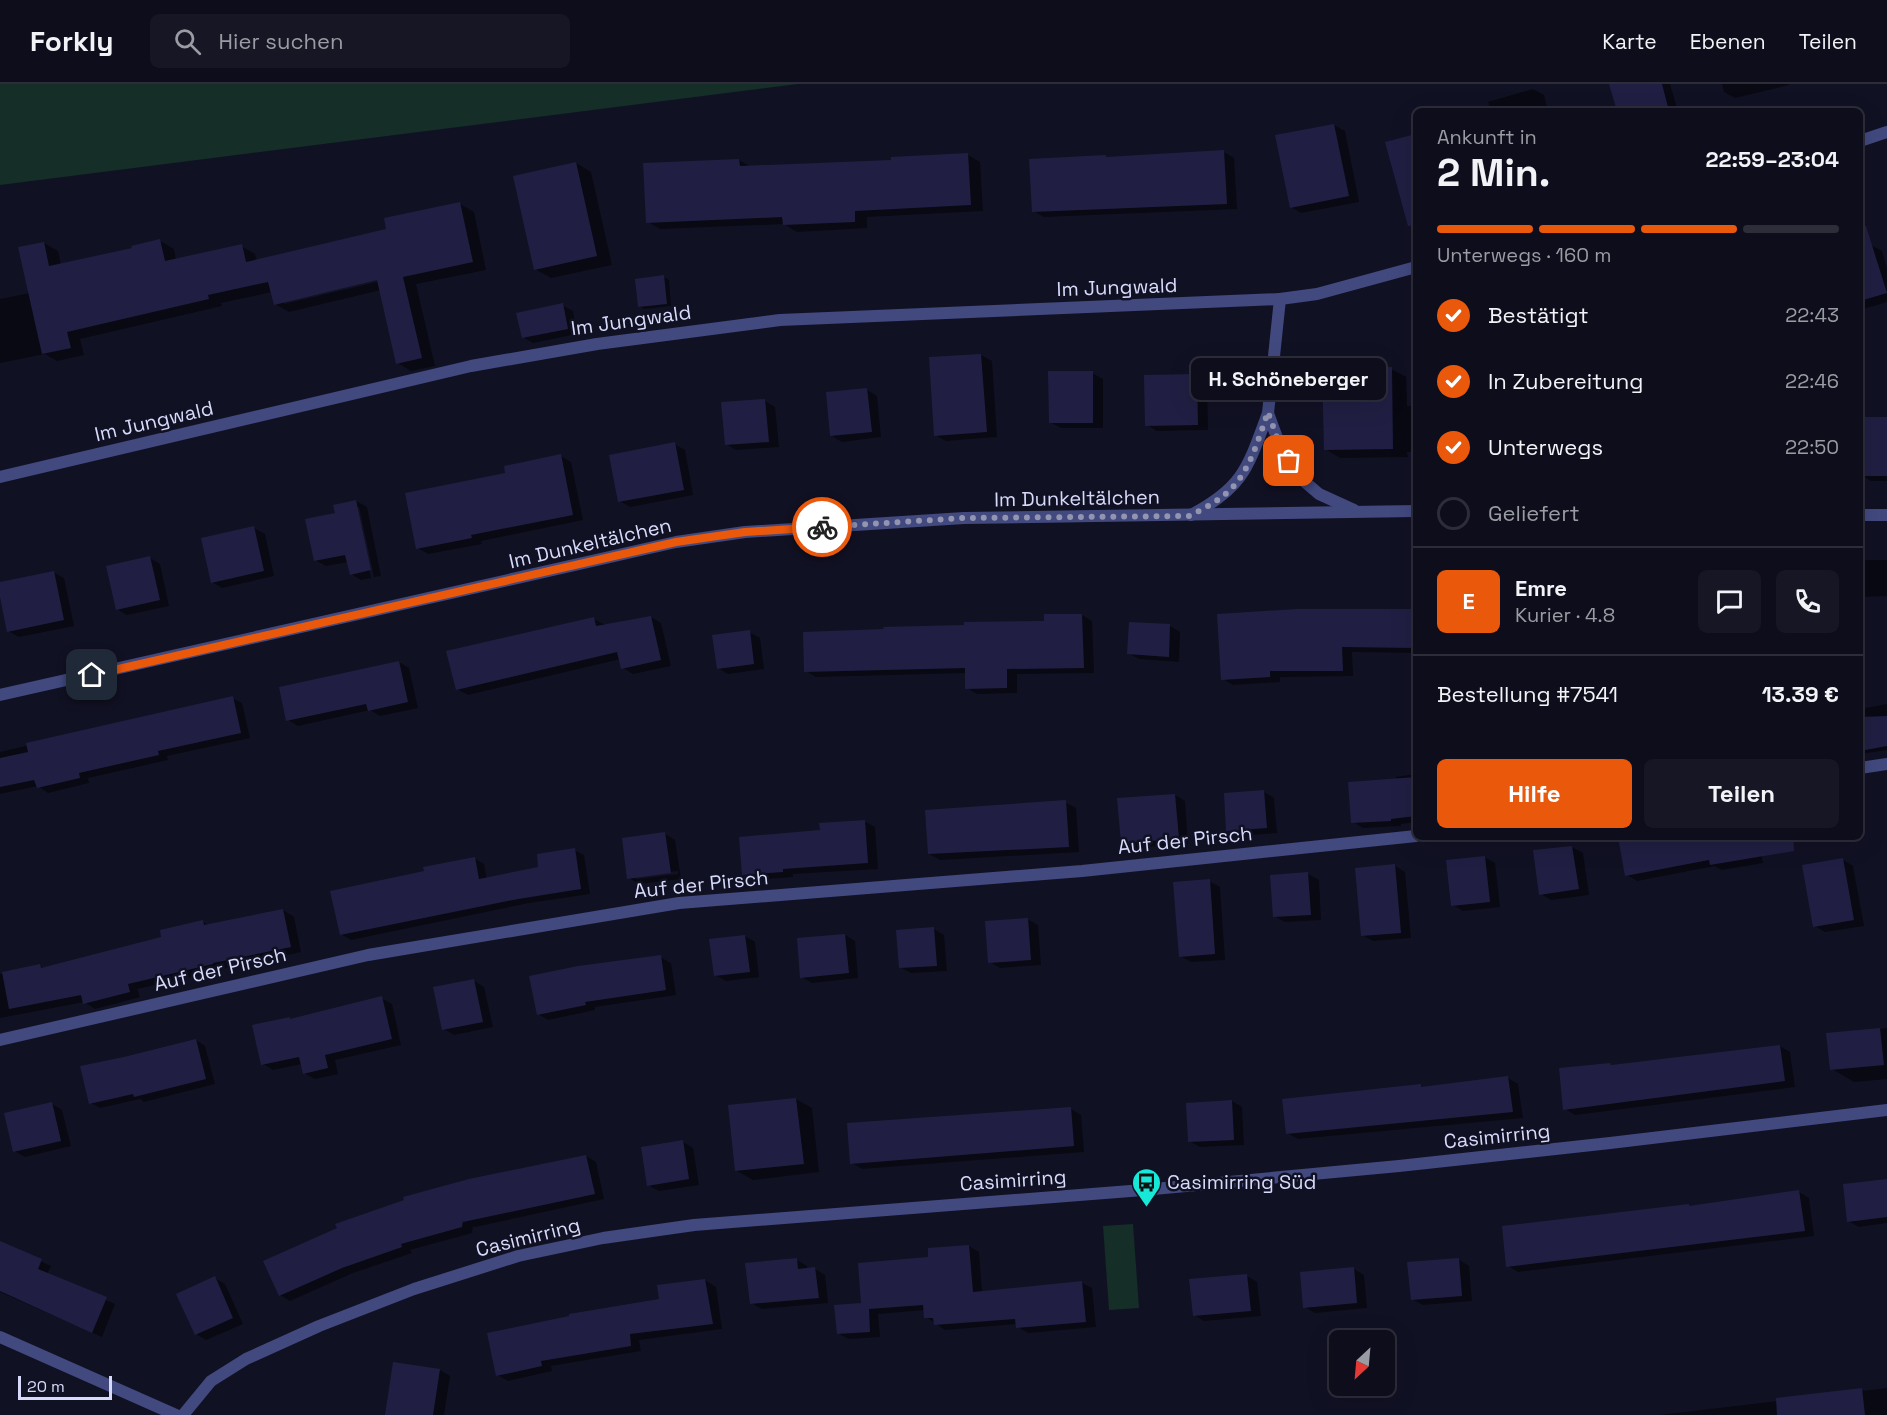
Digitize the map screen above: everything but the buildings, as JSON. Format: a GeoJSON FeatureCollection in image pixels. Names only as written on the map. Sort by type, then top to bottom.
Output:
{"type":"FeatureCollection","features":[{"type":"Feature","properties":{"kind":"street"},"geometry":{"type":"LineString","coordinates":[[1863,140],[1887,132]]}},
{"type":"Feature","properties":{"kind":"street","name":"Im Jungwald"},"geometry":{"type":"LineString","coordinates":[[0,477],[471,366],[597,344],[780,320],[1280,299],[1317,294],[1413,268]]}},
{"type":"Feature","properties":{"kind":"street"},"geometry":{"type":"LineString","coordinates":[[1189,516],[1229,491],[1239,479],[1255,449],[1268,412],[1280,299]]}},
{"type":"Feature","properties":{"kind":"street"},"geometry":{"type":"LineString","coordinates":[[1268,412],[1280,446],[1298,476],[1319,495],[1358,512]]}},
{"type":"Feature","properties":{"kind":"street","name":"Im Dunkeltälchen"},"geometry":{"type":"LineString","coordinates":[[0,695],[676,542],[745,532],[964,518],[1413,511]]}},
{"type":"Feature","properties":{"kind":"street"},"geometry":{"type":"LineString","coordinates":[[1863,515],[1887,515]]}},
{"type":"Feature","properties":{"kind":"street"},"geometry":{"type":"LineString","coordinates":[[1863,768],[1887,764]]}},
{"type":"Feature","properties":{"kind":"street","name":"Auf der Pirsch"},"geometry":{"type":"LineString","coordinates":[[0,1040],[368,955],[679,903],[1082,871],[1413,836]]}},
{"type":"Feature","properties":{"kind":"street","name":"Casimirring"},"geometry":{"type":"LineString","coordinates":[[183,1415],[211,1381],[246,1359],[319,1326],[414,1289],[518,1256],[603,1238],[728,1222],[1138,1190],[1399,1166],[1887,1110]]}},
{"type":"Feature","properties":{"kind":"street"},"geometry":{"type":"LineString","coordinates":[[0,1337],[176,1415]]}},
{"type":"Feature","properties":{"kind":"green space"},"geometry":{"type":"Polygon","coordinates":[[[0,84],[798,84],[0,185],[0,84]]]}},
{"type":"Feature","properties":{"kind":"green space"},"geometry":{"type":"Polygon","coordinates":[[[1133,1224],[1139,1308],[1109,1310],[1103,1226],[1133,1224]]]}},
{"type":"Feature","properties":{"kind":"way so far"},"geometry":{"type":"LineString","coordinates":[[822,527],[964,518],[1189,516],[1229,491],[1244,473],[1268,412],[1280,446],[1289,461]]}},
{"type":"Feature","properties":{"kind":"place","name":"H. Schöneberger"},"geometry":{"type":"Point","coordinates":[1289,461]}},
{"type":"Feature","properties":{"kind":"place","name":"Casimirring Süd"},"geometry":{"type":"Point","coordinates":[1146,1208]}},
{"type":"Feature","properties":{"kind":"route"},"geometry":{"type":"LineString","coordinates":[[92,675],[676,542],[745,532],[822,527]]}}]}
